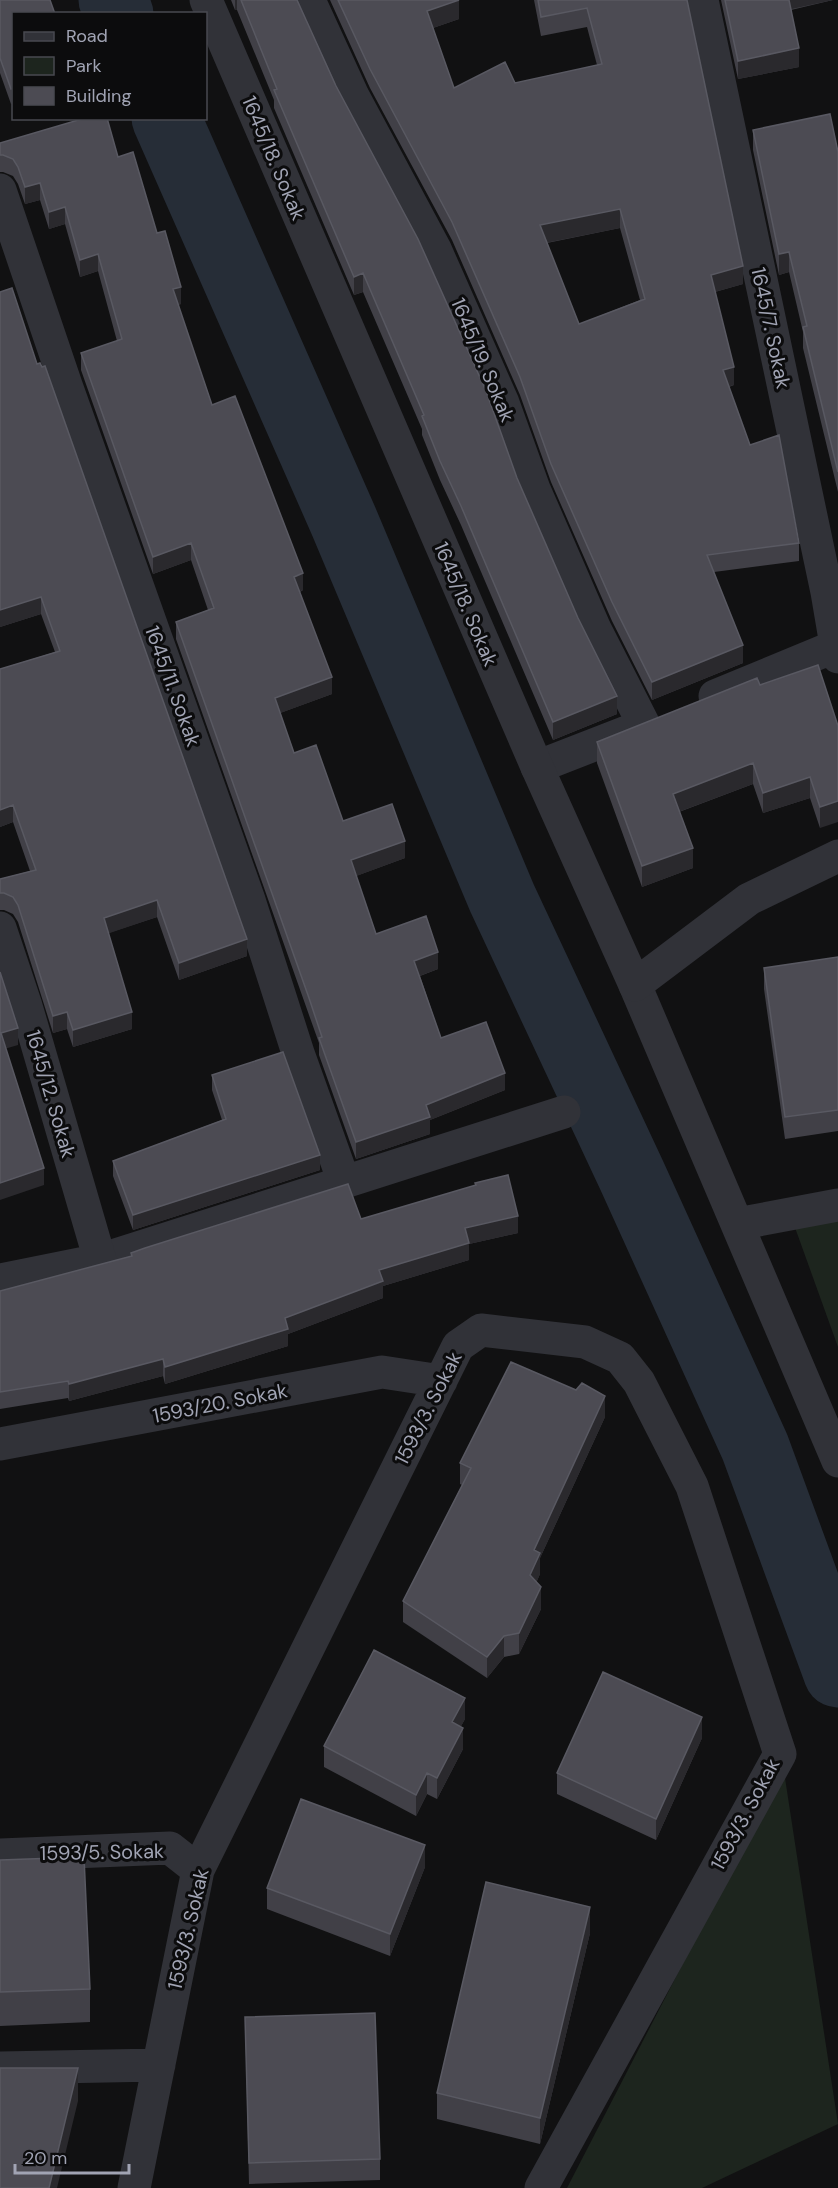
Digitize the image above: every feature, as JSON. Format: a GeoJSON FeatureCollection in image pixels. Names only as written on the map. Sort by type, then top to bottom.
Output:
{"type":"FeatureCollection","features":[{"type":"Feature","properties":{"kind":"street","name":"1645/18. Sokak"},"geometry":{"type":"LineString","coordinates":[[206,0],[537,767],[635,985],[838,1461]]}},
{"type":"Feature","properties":{"kind":"street","name":"1645/19. Sokak"},"geometry":{"type":"LineString","coordinates":[[309,0],[353,96],[435,249],[503,403],[534,489],[595,629],[644,725]]}},
{"type":"Feature","properties":{"kind":"street","name":"1645/7. Sokak"},"geometry":{"type":"LineString","coordinates":[[702,0],[827,592],[837,651]]}},
{"type":"Feature","properties":{"kind":"street","name":"1645/11. Sokak"},"geometry":{"type":"LineString","coordinates":[[0,190],[70,396],[249,900],[298,1053],[344,1182]]}},
{"type":"Feature","properties":{"kind":"street"},"geometry":{"type":"LineString","coordinates":[[537,767],[837,651]]}},
{"type":"Feature","properties":{"kind":"street"},"geometry":{"type":"LineString","coordinates":[[635,985],[749,899],[838,856]]}},
{"type":"Feature","properties":{"kind":"street","name":"1645/12. Sokak"},"geometry":{"type":"LineString","coordinates":[[0,927],[26,1005],[100,1260]]}},
{"type":"Feature","properties":{"kind":"street"},"geometry":{"type":"LineString","coordinates":[[0,1280],[100,1260],[564,1112]]}},
{"type":"Feature","properties":{"kind":"street"},"geometry":{"type":"LineString","coordinates":[[737,1224],[838,1204]]}},
{"type":"Feature","properties":{"kind":"street","name":"1593/3. Sokak"},"geometry":{"type":"LineString","coordinates":[[134,2188],[198,1870],[458,1346],[481,1330],[509,1331],[585,1342],[620,1358],[639,1382],[692,1486],[780,1754],[541,2188]]}},
{"type":"Feature","properties":{"kind":"street","name":"1593/20. Sokak"},"geometry":{"type":"LineString","coordinates":[[0,1444],[382,1372],[441,1381]]}},
{"type":"Feature","properties":{"kind":"street","name":"1593/5. Sokak"},"geometry":{"type":"LineString","coordinates":[[0,1855],[170,1848],[198,1870]]}},
{"type":"Feature","properties":{"kind":"street"},"geometry":{"type":"LineString","coordinates":[[0,2068],[159,2065]]}},
{"type":"Feature","properties":{"kind":"green space"},"geometry":{"type":"Polygon","coordinates":[[[838,1214],[838,1347],[793,1222],[838,1214]]]}},
{"type":"Feature","properties":{"kind":"green space"},"geometry":{"type":"Polygon","coordinates":[[[785,1778],[838,2124],[702,2188],[567,2188],[772,1791],[785,1778]]]}},
{"type":"Feature","properties":{"kind":"building"},"geometry":{"type":"Polygon","coordinates":[[[0,0],[50,0],[54,12],[12,12],[12,89],[0,58],[0,0]]]}},
{"type":"Feature","properties":{"kind":"building"},"geometry":{"type":"Polygon","coordinates":[[[241,0],[297,0],[336,86],[418,239],[486,391],[517,478],[578,618],[617,696],[553,722],[440,461],[422,416],[424,415],[363,273],[354,277],[274,90],[277,89],[241,0]]]}},
{"type":"Feature","properties":{"kind":"building"},"geometry":{"type":"Polygon","coordinates":[[[338,0],[459,0],[427,11],[454,88],[505,62],[515,83],[602,64],[587,8],[541,17],[538,0],[687,0],[743,266],[711,275],[734,367],[723,370],[750,445],[779,435],[799,543],[707,555],[743,645],[652,682],[612,602],[551,464],[520,377],[452,222],[370,69],[338,0]],[[620,209],[540,225],[579,324],[645,299],[620,209]]]}},
{"type":"Feature","properties":{"kind":"building"},"geometry":{"type":"Polygon","coordinates":[[[725,0],[789,0],[799,48],[738,61],[725,0]]]}},
{"type":"Feature","properties":{"kind":"building"},"geometry":{"type":"Polygon","coordinates":[[[830,114],[838,152],[838,472],[803,327],[807,326],[789,252],[779,254],[753,130],[830,114]]]}},
{"type":"Feature","properties":{"kind":"building"},"geometry":{"type":"Polygon","coordinates":[[[78,120],[108,120],[118,157],[133,152],[157,233],[165,231],[181,287],[173,289],[212,405],[235,396],[303,573],[294,577],[332,677],[275,698],[294,753],[316,745],[343,821],[392,804],[405,841],[351,860],[376,934],[426,916],[438,952],[414,961],[441,1038],[486,1022],[505,1073],[426,1105],[430,1117],[356,1142],[319,1038],[322,1037],[309,998],[176,622],[214,608],[191,543],[153,557],[81,353],[122,339],[98,254],[80,260],[65,207],[49,212],[40,183],[25,187],[13,159],[0,155],[0,143],[78,120]]]}},
{"type":"Feature","properties":{"kind":"building"},"geometry":{"type":"Polygon","coordinates":[[[12,288],[37,364],[45,366],[247,939],[179,963],[157,900],[104,918],[132,1012],[73,1030],[67,1012],[53,1016],[18,905],[13,897],[0,893],[0,879],[36,870],[13,805],[0,810],[0,669],[60,651],[41,597],[0,610],[0,292],[12,288]]]}},
{"type":"Feature","properties":{"kind":"building"},"geometry":{"type":"Polygon","coordinates":[[[818,665],[838,726],[838,801],[820,807],[810,777],[763,793],[753,763],[673,794],[693,848],[642,866],[597,742],[757,678],[760,685],[818,665]]]}},
{"type":"Feature","properties":{"kind":"building"},"geometry":{"type":"Polygon","coordinates":[[[838,957],[838,1110],[785,1117],[764,968],[838,957]]]}},
{"type":"Feature","properties":{"kind":"building"},"geometry":{"type":"Polygon","coordinates":[[[0,972],[18,1028],[1,1033],[44,1168],[0,1183],[0,972]]]}},
{"type":"Feature","properties":{"kind":"building"},"geometry":{"type":"Polygon","coordinates":[[[283,1052],[320,1155],[133,1215],[113,1161],[226,1119],[212,1075],[283,1052]]]}},
{"type":"Feature","properties":{"kind":"building"},"geometry":{"type":"Polygon","coordinates":[[[508,1175],[518,1216],[465,1228],[469,1243],[379,1270],[383,1281],[285,1318],[288,1329],[165,1367],[163,1359],[69,1384],[68,1381],[0,1392],[0,1291],[132,1256],[131,1253],[145,1248],[348,1184],[361,1219],[508,1175]]]}},
{"type":"Feature","properties":{"kind":"building"},"geometry":{"type":"Polygon","coordinates":[[[511,1362],[576,1390],[582,1383],[605,1396],[534,1550],[540,1553],[530,1575],[541,1587],[519,1633],[504,1636],[487,1657],[403,1601],[471,1468],[460,1463],[511,1362]]]}},
{"type":"Feature","properties":{"kind":"building"},"geometry":{"type":"Polygon","coordinates":[[[374,1650],[465,1698],[452,1722],[463,1728],[437,1778],[427,1773],[416,1795],[324,1746],[374,1650]]]}},
{"type":"Feature","properties":{"kind":"building"},"geometry":{"type":"Polygon","coordinates":[[[603,1672],[702,1717],[656,1819],[557,1773],[603,1672]]]}},
{"type":"Feature","properties":{"kind":"building"},"geometry":{"type":"Polygon","coordinates":[[[301,1799],[425,1845],[390,1934],[267,1888],[301,1799]]]}},
{"type":"Feature","properties":{"kind":"building"},"geometry":{"type":"Polygon","coordinates":[[[84,1857],[90,1989],[0,1992],[0,1860],[84,1857]]]}},
{"type":"Feature","properties":{"kind":"building"},"geometry":{"type":"Polygon","coordinates":[[[486,1882],[590,1907],[540,2118],[437,2093],[486,1882]]]}},
{"type":"Feature","properties":{"kind":"building"},"geometry":{"type":"Polygon","coordinates":[[[375,2013],[380,2159],[249,2163],[245,2017],[375,2013]]]}},
{"type":"Feature","properties":{"kind":"building"},"geometry":{"type":"Polygon","coordinates":[[[0,2068],[78,2068],[49,2188],[0,2188],[0,2068]]]}},
{"type":"Feature","properties":{"kind":"waterway"},"geometry":{"type":"LineString","coordinates":[[113,0],[118,12]]}},
{"type":"Feature","properties":{"kind":"waterway"},"geometry":{"type":"LineString","coordinates":[[167,120],[344,522],[502,898],[755,1447],[838,1673]]}}]}
